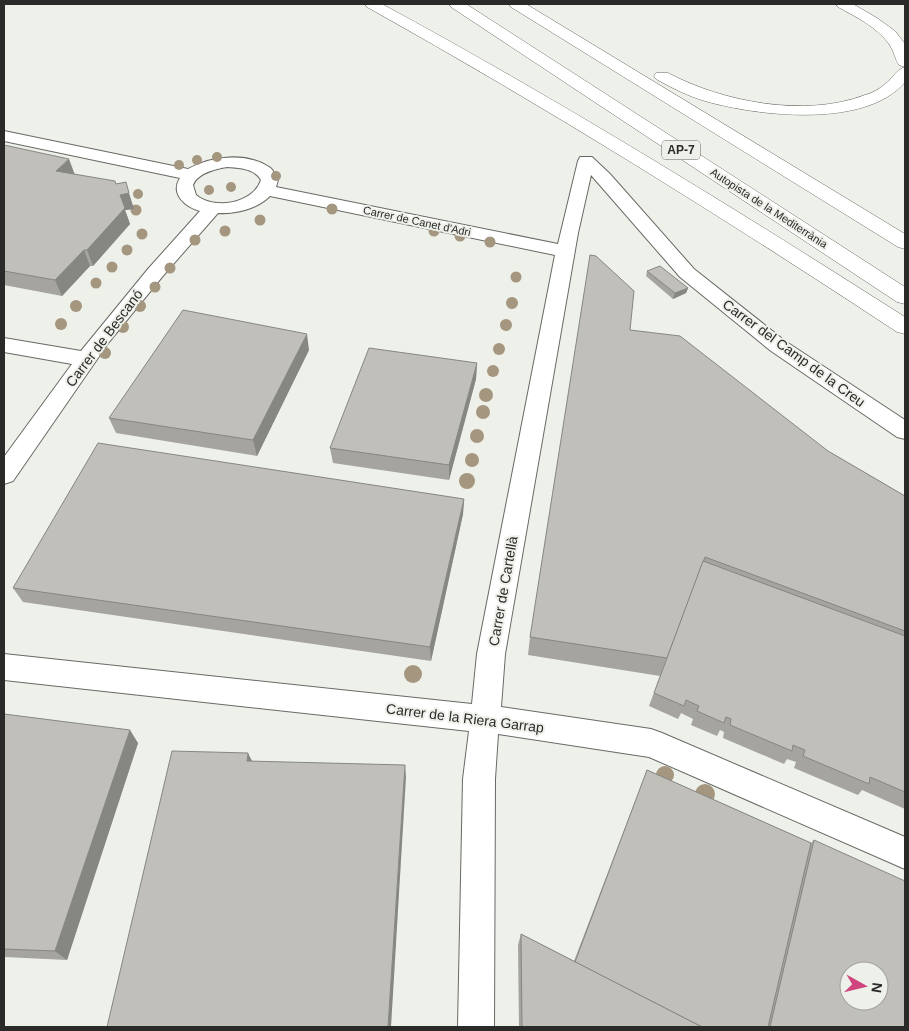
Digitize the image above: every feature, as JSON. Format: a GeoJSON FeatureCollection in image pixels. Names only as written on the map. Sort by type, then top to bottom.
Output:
{"type":"FeatureCollection","features":[{"type":"Feature","properties":{"kind":"highway"},"geometry":{"type":"LineString","coordinates":[[372,4],[442,42],[745,223],[905,327]]}},
{"type":"Feature","properties":{"kind":"highway","name":"Autopista de la Mediterrània"},"geometry":{"type":"LineString","coordinates":[[456,4],[905,297]]}},
{"type":"Feature","properties":{"kind":"highway","name":"AP-7"},"geometry":{"type":"LineString","coordinates":[[516,4],[905,243]]}},
{"type":"Feature","properties":{"kind":"highway"},"geometry":{"type":"LineString","coordinates":[[527,4],[611,47],[672,82],[727,102],[780,109],[853,104],[877,97],[890,90],[901,80],[905,72]]}},
{"type":"Feature","properties":{"kind":"highway"},"geometry":{"type":"LineString","coordinates":[[843,4],[872,20],[887,33],[900,46],[905,62]]}},
{"type":"Feature","properties":{"kind":"highway"},"geometry":{"type":"LineString","coordinates":[[862,4],[905,33]]}},
{"type":"Feature","properties":{"kind":"street"},"geometry":{"type":"LineString","coordinates":[[4,136],[192,175]]}},
{"type":"Feature","properties":{"kind":"street","name":"Carrer de Cartellà"},"geometry":{"type":"LineString","coordinates":[[476,1027],[479,779],[491,654],[566,251],[586,160]]}},
{"type":"Feature","properties":{"kind":"street","name":"Carrer del Camp de la Creu"},"geometry":{"type":"LineString","coordinates":[[586,160],[687,273],[778,346],[905,431]]}},
{"type":"Feature","properties":{"kind":"street"},"geometry":{"type":"LineString","coordinates":[[227,162],[247,163],[262,169],[268,175],[270,182],[267,190],[251,202],[239,206],[213,208],[201,206],[186,196],[184,189],[186,182],[192,175],[214,164],[227,162]]}},
{"type":"Feature","properties":{"kind":"street","name":"Carrer de Canet d'Adri"},"geometry":{"type":"LineString","coordinates":[[267,190],[566,251]]}},
{"type":"Feature","properties":{"kind":"street","name":"Carrer de Bescanó"},"geometry":{"type":"LineString","coordinates":[[4,475],[86,359],[135,296],[213,208]]}},
{"type":"Feature","properties":{"kind":"street"},"geometry":{"type":"LineString","coordinates":[[4,345],[86,359]]}},
{"type":"Feature","properties":{"kind":"street","name":"Carrer de la Riera Garrap"},"geometry":{"type":"LineString","coordinates":[[4,667],[485,720],[651,743],[905,853]]}},
{"type":"Feature","properties":{"kind":"building"},"geometry":{"type":"Polygon","coordinates":[[[4,145],[69,159],[56,171],[115,181],[116,184],[126,182],[129,193],[120,195],[125,208],[87,250],[84,250],[55,280],[4,271],[4,145]]]}},
{"type":"Feature","properties":{"kind":"building"},"geometry":{"type":"Polygon","coordinates":[[[590,255],[596,256],[634,291],[630,330],[680,336],[828,451],[905,496],[905,631],[705,557],[667,658],[530,637],[590,255]]]}},
{"type":"Feature","properties":{"kind":"building"},"geometry":{"type":"Polygon","coordinates":[[[660,266],[688,288],[675,293],[647,271],[660,266]]]}},
{"type":"Feature","properties":{"kind":"building"},"geometry":{"type":"Polygon","coordinates":[[[183,310],[307,334],[253,440],[109,418],[183,310]]]}},
{"type":"Feature","properties":{"kind":"building"},"geometry":{"type":"Polygon","coordinates":[[[369,348],[477,363],[449,465],[330,448],[369,348]]]}},
{"type":"Feature","properties":{"kind":"building"},"geometry":{"type":"Polygon","coordinates":[[[98,443],[464,499],[430,647],[13,588],[98,443]]]}},
{"type":"Feature","properties":{"kind":"building"},"geometry":{"type":"Polygon","coordinates":[[[703,561],[905,636],[905,792],[870,777],[869,784],[803,756],[805,750],[793,745],[792,751],[730,725],[731,719],[726,717],[724,723],[697,711],[699,706],[686,700],[684,706],[654,693],[703,561]]]}},
{"type":"Feature","properties":{"kind":"building"},"geometry":{"type":"Polygon","coordinates":[[[4,714],[130,730],[55,951],[4,949],[4,714]]]}},
{"type":"Feature","properties":{"kind":"building"},"geometry":{"type":"Polygon","coordinates":[[[172,751],[248,753],[247,761],[405,765],[388,1027],[107,1027],[172,751]]]}},
{"type":"Feature","properties":{"kind":"building"},"geometry":{"type":"Polygon","coordinates":[[[647,770],[811,843],[768,1027],[702,1027],[575,962],[647,770]]]}},
{"type":"Feature","properties":{"kind":"building"},"geometry":{"type":"Polygon","coordinates":[[[814,840],[905,881],[905,1027],[770,1027],[814,840]]]}},
{"type":"Feature","properties":{"kind":"building"},"geometry":{"type":"Polygon","coordinates":[[[521,934],[702,1027],[522,1027],[521,934]]]}}]}
